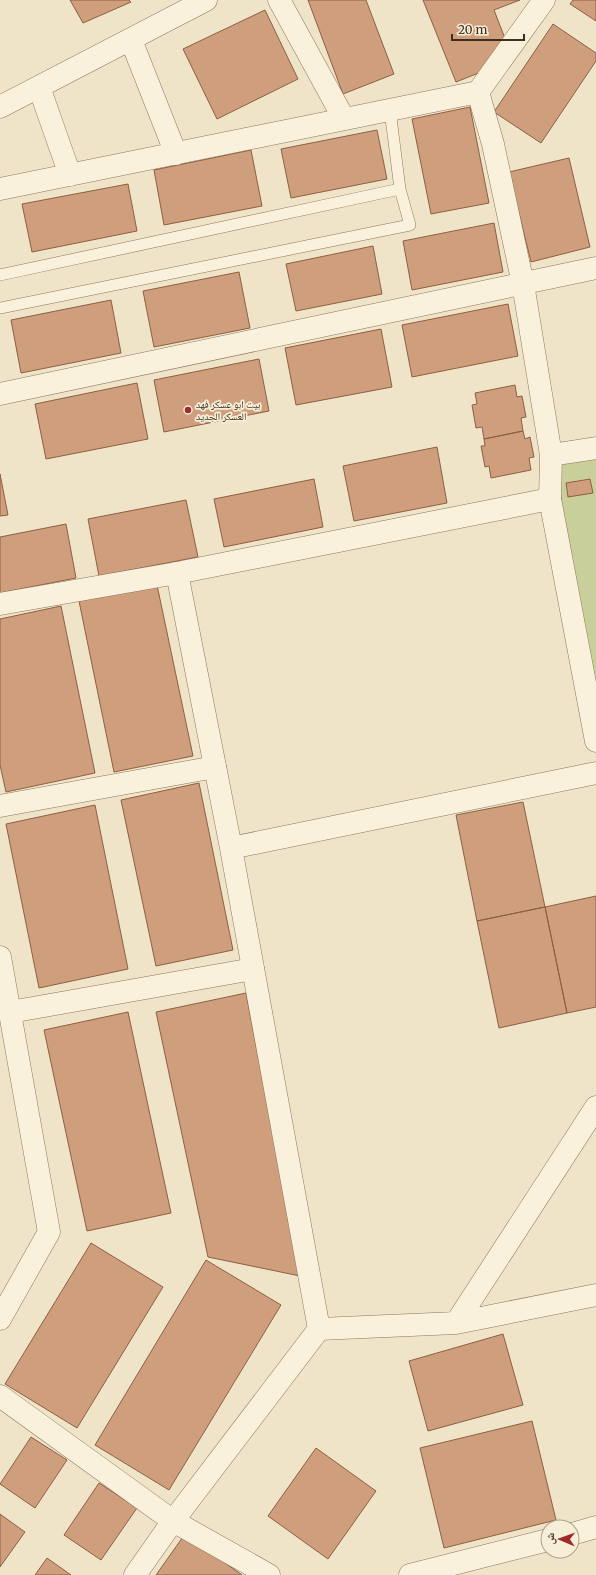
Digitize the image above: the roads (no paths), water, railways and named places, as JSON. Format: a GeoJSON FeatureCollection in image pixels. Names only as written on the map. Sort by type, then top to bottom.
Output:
{"type":"FeatureCollection","features":[{"type":"Feature","properties":{"kind":"street"},"geometry":{"type":"LineString","coordinates":[[0,107],[206,0]]}},
{"type":"Feature","properties":{"kind":"street"},"geometry":{"type":"LineString","coordinates":[[279,0],[344,119]]}},
{"type":"Feature","properties":{"kind":"street"},"geometry":{"type":"LineString","coordinates":[[0,189],[478,92],[544,0]]}},
{"type":"Feature","properties":{"kind":"street"},"geometry":{"type":"LineString","coordinates":[[131,40],[176,154]]}},
{"type":"Feature","properties":{"kind":"street"},"geometry":{"type":"LineString","coordinates":[[39,87],[70,175]]}},
{"type":"Feature","properties":{"kind":"street"},"geometry":{"type":"LineString","coordinates":[[478,92],[493,144],[523,284],[551,455],[550,499],[596,741]]}},
{"type":"Feature","properties":{"kind":"street"},"geometry":{"type":"LineString","coordinates":[[0,391],[596,268]]}},
{"type":"Feature","properties":{"kind":"street"},"geometry":{"type":"LineString","coordinates":[[551,455],[596,448]]}},
{"type":"Feature","properties":{"kind":"street"},"geometry":{"type":"LineString","coordinates":[[0,604],[177,573],[550,499]]}},
{"type":"Feature","properties":{"kind":"street"},"geometry":{"type":"LineString","coordinates":[[135,1575],[173,1521],[319,1329],[231,848],[177,573]]}},
{"type":"Feature","properties":{"kind":"street"},"geometry":{"type":"LineString","coordinates":[[0,806],[215,767]]}},
{"type":"Feature","properties":{"kind":"street"},"geometry":{"type":"LineString","coordinates":[[231,848],[596,773]]}},
{"type":"Feature","properties":{"kind":"street"},"geometry":{"type":"LineString","coordinates":[[0,957],[49,1232],[0,1319]]}},
{"type":"Feature","properties":{"kind":"street"},"geometry":{"type":"LineString","coordinates":[[10,1012],[253,969]]}},
{"type":"Feature","properties":{"kind":"street"},"geometry":{"type":"LineString","coordinates":[[456,1323],[595,1117]]}},
{"type":"Feature","properties":{"kind":"street"},"geometry":{"type":"LineString","coordinates":[[319,1329],[456,1323],[596,1295]]}},
{"type":"Feature","properties":{"kind":"street"},"geometry":{"type":"LineString","coordinates":[[0,1396],[173,1521],[269,1575]]}},
{"type":"Feature","properties":{"kind":"street"},"geometry":{"type":"LineString","coordinates":[[580,1532],[596,1527]]}},
{"type":"Feature","properties":{"kind":"street"},"geometry":{"type":"LineString","coordinates":[[410,1575],[540,1542]]}},
{"type":"Feature","properties":{"kind":"lane"},"geometry":{"type":"LineString","coordinates":[[0,308],[410,225],[400,189],[390,110]]}},
{"type":"Feature","properties":{"kind":"lane"},"geometry":{"type":"LineString","coordinates":[[0,275],[400,189]]}},
{"type":"Feature","properties":{"kind":"place","name":"بيت ابو عسكر فهد العسكر الجديد"},"geometry":{"type":"Point","coordinates":[188,410]}}]}
